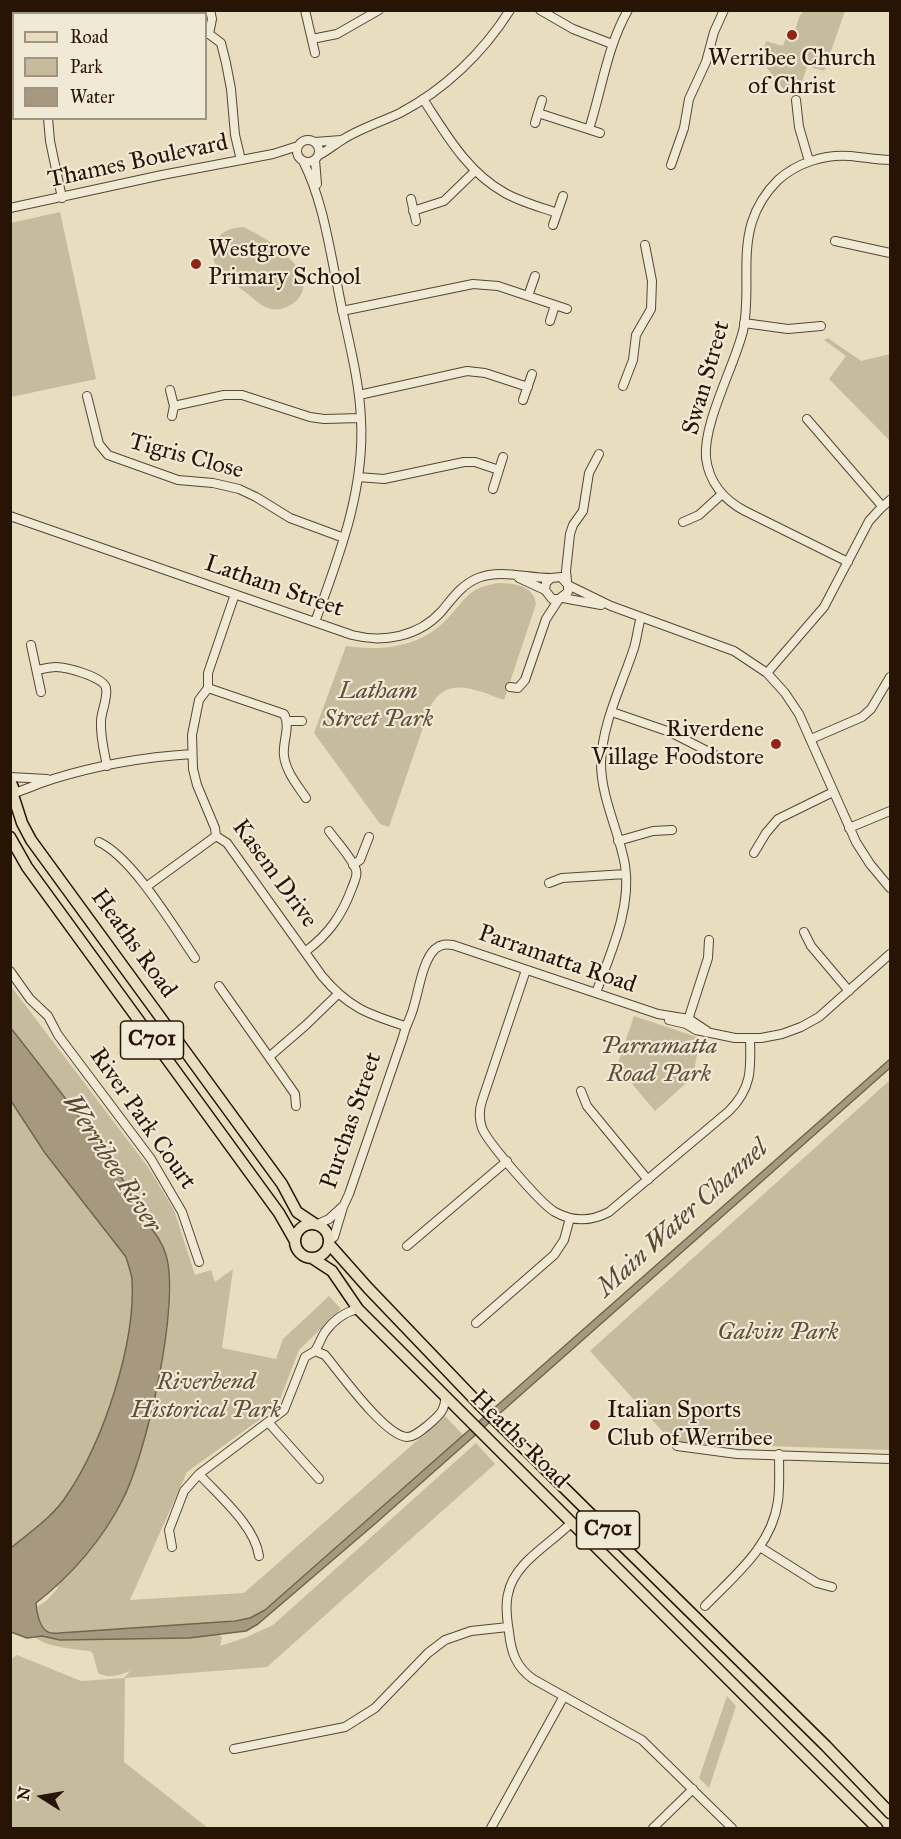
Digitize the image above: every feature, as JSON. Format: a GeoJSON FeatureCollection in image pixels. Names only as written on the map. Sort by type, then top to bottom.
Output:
{"type":"FeatureCollection","features":[{"type":"Feature","properties":{"kind":"main road","name":"C701"},"geometry":{"type":"LineString","coordinates":[[10,778],[12,796]]}},
{"type":"Feature","properties":{"kind":"main road","name":"Heaths Road"},"geometry":{"type":"LineString","coordinates":[[12,796],[31,840],[282,1184],[297,1212],[317,1224]]}},
{"type":"Feature","properties":{"kind":"main road","name":"Heaths Road"},"geometry":{"type":"LineString","coordinates":[[10,837],[27,867],[279,1214],[295,1242]]}},
{"type":"Feature","properties":{"kind":"main road"},"geometry":{"type":"LineString","coordinates":[[295,1242],[300,1228],[307,1224],[317,1224]]}},
{"type":"Feature","properties":{"kind":"main road","name":"C701"},"geometry":{"type":"LineString","coordinates":[[317,1224],[326,1231],[329,1243]]}},
{"type":"Feature","properties":{"kind":"main road","name":"C701"},"geometry":{"type":"LineString","coordinates":[[295,1242],[301,1254],[312,1258]]}},
{"type":"Feature","properties":{"kind":"main road","name":"Heaths Road"},"geometry":{"type":"LineString","coordinates":[[329,1243],[414,1337],[891,1813]]}},
{"type":"Feature","properties":{"kind":"main road"},"geometry":{"type":"LineString","coordinates":[[312,1258],[322,1255],[329,1243]]}},
{"type":"Feature","properties":{"kind":"main road","name":"Heaths Road"},"geometry":{"type":"LineString","coordinates":[[312,1258],[332,1271],[358,1309],[878,1828]]}},
{"type":"Feature","properties":{"kind":"main road"},"geometry":{"type":"LineString","coordinates":[[570,1520],[584,1506]]}},
{"type":"Feature","properties":{"kind":"street"},"geometry":{"type":"LineString","coordinates":[[210,10],[212,19],[207,34],[218,40],[223,49],[231,89],[235,135],[241,160]]}},
{"type":"Feature","properties":{"kind":"street"},"geometry":{"type":"LineString","coordinates":[[305,10],[315,53]]}},
{"type":"Feature","properties":{"kind":"street"},"geometry":{"type":"LineString","coordinates":[[312,39],[338,34],[379,10]]}},
{"type":"Feature","properties":{"kind":"street"},"geometry":{"type":"LineString","coordinates":[[315,622],[344,538],[358,477],[361,418],[359,395],[320,208],[310,175],[297,153],[298,146],[305,140],[327,143],[342,140],[423,99],[465,65],[487,42],[510,10]]}},
{"type":"Feature","properties":{"kind":"street"},"geometry":{"type":"LineString","coordinates":[[540,10],[573,29],[612,44]]}},
{"type":"Feature","properties":{"kind":"street"},"geometry":{"type":"LineString","coordinates":[[589,129],[599,99],[612,44],[628,10]]}},
{"type":"Feature","properties":{"kind":"street"},"geometry":{"type":"LineString","coordinates":[[671,165],[684,128],[689,99],[706,62],[714,32],[724,10]]}},
{"type":"Feature","properties":{"kind":"street"},"geometry":{"type":"LineString","coordinates":[[423,99],[454,146],[475,171],[505,193],[557,213]]}},
{"type":"Feature","properties":{"kind":"street"},"geometry":{"type":"LineString","coordinates":[[535,123],[542,100]]}},
{"type":"Feature","properties":{"kind":"street"},"geometry":{"type":"LineString","coordinates":[[796,100],[800,133],[809,161]]}},
{"type":"Feature","properties":{"kind":"street"},"geometry":{"type":"LineString","coordinates":[[538,112],[600,133]]}},
{"type":"Feature","properties":{"kind":"street"},"geometry":{"type":"LineString","coordinates":[[48,120],[50,141],[62,198]]}},
{"type":"Feature","properties":{"kind":"street"},"geometry":{"type":"LineString","coordinates":[[302,160],[310,162],[342,140]]}},
{"type":"Feature","properties":{"kind":"street"},"geometry":{"type":"LineString","coordinates":[[315,142],[319,148],[317,157],[320,208]]}},
{"type":"Feature","properties":{"kind":"street","name":"Thames Boulevard"},"geometry":{"type":"LineString","coordinates":[[10,208],[273,154],[298,146]]}},
{"type":"Feature","properties":{"kind":"street","name":"Thames Boulevard"},"geometry":{"type":"LineString","coordinates":[[273,154],[302,160]]}},
{"type":"Feature","properties":{"kind":"street","name":"Swan Street"},"geometry":{"type":"LineString","coordinates":[[848,562],[745,511],[722,494],[708,468],[707,441],[744,323],[748,238],[755,213],[763,198],[779,179],[809,161],[847,155],[891,160]]}},
{"type":"Feature","properties":{"kind":"street"},"geometry":{"type":"LineString","coordinates":[[413,211],[444,201],[475,171]]}},
{"type":"Feature","properties":{"kind":"street"},"geometry":{"type":"LineString","coordinates":[[553,225],[564,196]]}},
{"type":"Feature","properties":{"kind":"street"},"geometry":{"type":"LineString","coordinates":[[411,199],[416,221]]}},
{"type":"Feature","properties":{"kind":"street"},"geometry":{"type":"LineString","coordinates":[[835,242],[891,253]]}},
{"type":"Feature","properties":{"kind":"street"},"geometry":{"type":"LineString","coordinates":[[623,386],[633,360],[636,335],[651,309],[652,281],[645,245]]}},
{"type":"Feature","properties":{"kind":"street"},"geometry":{"type":"LineString","coordinates":[[528,296],[535,276]]}},
{"type":"Feature","properties":{"kind":"street"},"geometry":{"type":"LineString","coordinates":[[342,311],[465,285],[498,286],[567,309]]}},
{"type":"Feature","properties":{"kind":"street"},"geometry":{"type":"LineString","coordinates":[[550,321],[555,305]]}},
{"type":"Feature","properties":{"kind":"street"},"geometry":{"type":"LineString","coordinates":[[744,323],[788,329],[821,326]]}},
{"type":"Feature","properties":{"kind":"street"},"geometry":{"type":"LineString","coordinates":[[359,395],[467,371],[486,373],[528,387]]}},
{"type":"Feature","properties":{"kind":"street"},"geometry":{"type":"LineString","coordinates":[[523,400],[532,374]]}},
{"type":"Feature","properties":{"kind":"street"},"geometry":{"type":"LineString","coordinates":[[170,390],[174,406],[171,416]]}},
{"type":"Feature","properties":{"kind":"street"},"geometry":{"type":"LineString","coordinates":[[174,406],[224,395],[242,395],[310,417],[361,418]]}},
{"type":"Feature","properties":{"kind":"street","name":"Tigris Close"},"geometry":{"type":"LineString","coordinates":[[87,396],[99,444],[108,455],[178,480],[213,483],[239,489],[290,518],[344,538]]}},
{"type":"Feature","properties":{"kind":"street"},"geometry":{"type":"LineString","coordinates":[[807,419],[882,506]]}},
{"type":"Feature","properties":{"kind":"street"},"geometry":{"type":"LineString","coordinates":[[510,687],[518,688],[525,680],[546,619],[554,604],[568,592],[567,562],[572,529],[583,511],[589,473],[599,454]]}},
{"type":"Feature","properties":{"kind":"street"},"geometry":{"type":"LineString","coordinates":[[493,489],[503,457]]}},
{"type":"Feature","properties":{"kind":"street"},"geometry":{"type":"LineString","coordinates":[[358,477],[384,479],[464,462],[475,462],[499,470]]}},
{"type":"Feature","properties":{"kind":"street"},"geometry":{"type":"LineString","coordinates":[[683,522],[699,515],[722,494]]}},
{"type":"Feature","properties":{"kind":"street"},"geometry":{"type":"LineString","coordinates":[[767,673],[820,613],[869,521],[882,506],[891,500]]}},
{"type":"Feature","properties":{"kind":"street","name":"Latham Street"},"geometry":{"type":"LineString","coordinates":[[10,516],[365,638],[385,639],[418,629],[431,621],[455,594],[470,582],[488,575],[552,577]]}},
{"type":"Feature","properties":{"kind":"street"},"geometry":{"type":"LineString","coordinates":[[546,619],[546,583],[567,562]]}},
{"type":"Feature","properties":{"kind":"street","name":"Latham Street"},"geometry":{"type":"LineString","coordinates":[[514,575],[546,592]]}},
{"type":"Feature","properties":{"kind":"street"},"geometry":{"type":"LineString","coordinates":[[552,577],[561,577],[610,606],[725,646],[767,673],[796,708],[849,828],[863,854],[891,888]]}},
{"type":"Feature","properties":{"kind":"street"},"geometry":{"type":"LineString","coordinates":[[546,592],[552,598],[610,606]]}},
{"type":"Feature","properties":{"kind":"street","name":"Kasem Drive"},"geometry":{"type":"LineString","coordinates":[[235,594],[208,673],[208,688],[202,694],[195,718],[192,754],[197,785],[215,828],[216,836],[227,843],[322,976],[338,994],[363,1010],[403,1025]]}},
{"type":"Feature","properties":{"kind":"street"},"geometry":{"type":"LineString","coordinates":[[596,993],[626,896],[626,873],[601,772],[603,744],[644,618]]}},
{"type":"Feature","properties":{"kind":"street"},"geometry":{"type":"LineString","coordinates":[[31,645],[41,692]]}},
{"type":"Feature","properties":{"kind":"street"},"geometry":{"type":"LineString","coordinates":[[38,670],[65,668],[98,679],[105,684],[101,732],[107,766]]}},
{"type":"Feature","properties":{"kind":"street"},"geometry":{"type":"LineString","coordinates":[[811,739],[862,717],[871,709],[891,676]]}},
{"type":"Feature","properties":{"kind":"street"},"geometry":{"type":"LineString","coordinates":[[208,688],[284,714],[287,721],[284,757],[288,770],[306,798]]}},
{"type":"Feature","properties":{"kind":"street"},"geometry":{"type":"LineString","coordinates":[[612,712],[670,732],[715,755]]}},
{"type":"Feature","properties":{"kind":"street"},"geometry":{"type":"LineString","coordinates":[[287,721],[302,721]]}},
{"type":"Feature","properties":{"kind":"street"},"geometry":{"type":"LineString","coordinates":[[12,796],[53,779],[107,766],[152,757],[192,754]]}},
{"type":"Feature","properties":{"kind":"street"},"geometry":{"type":"LineString","coordinates":[[10,778],[53,779]]}},
{"type":"Feature","properties":{"kind":"street"},"geometry":{"type":"LineString","coordinates":[[754,853],[778,819],[833,792]]}},
{"type":"Feature","properties":{"kind":"street"},"geometry":{"type":"LineString","coordinates":[[849,828],[891,811]]}},
{"type":"Feature","properties":{"kind":"street"},"geometry":{"type":"LineString","coordinates":[[618,841],[653,831],[672,830]]}},
{"type":"Feature","properties":{"kind":"street"},"geometry":{"type":"LineString","coordinates":[[306,951],[330,930],[345,907],[357,874],[329,831]]}},
{"type":"Feature","properties":{"kind":"street"},"geometry":{"type":"LineString","coordinates":[[146,887],[216,836]]}},
{"type":"Feature","properties":{"kind":"street"},"geometry":{"type":"LineString","coordinates":[[353,865],[360,860],[369,837]]}},
{"type":"Feature","properties":{"kind":"street"},"geometry":{"type":"LineString","coordinates":[[99,842],[113,845],[146,887],[195,958]]}},
{"type":"Feature","properties":{"kind":"street"},"geometry":{"type":"LineString","coordinates":[[549,883],[562,878],[626,873]]}},
{"type":"Feature","properties":{"kind":"street"},"geometry":{"type":"LineString","coordinates":[[804,932],[811,946],[849,991]]}},
{"type":"Feature","properties":{"kind":"street"},"geometry":{"type":"LineString","coordinates":[[687,1022],[708,958],[709,940]]}},
{"type":"Feature","properties":{"kind":"street","name":"Parramatta Road"},"geometry":{"type":"LineString","coordinates":[[403,1025],[414,1003],[430,956],[436,948],[444,945],[453,945],[687,1022],[707,1031],[726,1036],[750,1038],[782,1034],[819,1017],[890,955]]}},
{"type":"Feature","properties":{"kind":"street"},"geometry":{"type":"LineString","coordinates":[[526,970],[479,1115],[485,1134],[545,1205],[570,1218],[587,1219],[604,1214],[618,1206],[740,1099],[749,1078],[750,1038]]}},
{"type":"Feature","properties":{"kind":"street","name":"River Park Court"},"geometry":{"type":"LineString","coordinates":[[10,971],[28,994],[49,1010],[57,1025],[58,1035],[151,1159],[182,1212],[199,1262]]}},
{"type":"Feature","properties":{"kind":"street"},"geometry":{"type":"LineString","coordinates":[[219,986],[295,1094],[296,1107]]}},
{"type":"Feature","properties":{"kind":"street"},"geometry":{"type":"LineString","coordinates":[[268,1057],[338,994]]}},
{"type":"Feature","properties":{"kind":"street","name":"Purchas Street"},"geometry":{"type":"LineString","coordinates":[[329,1243],[334,1237],[399,1047],[403,1025]]}},
{"type":"Feature","properties":{"kind":"street"},"geometry":{"type":"LineString","coordinates":[[581,1091],[587,1106],[648,1180]]}},
{"type":"Feature","properties":{"kind":"street"},"geometry":{"type":"LineString","coordinates":[[407,1246],[507,1161]]}},
{"type":"Feature","properties":{"kind":"street","name":"Purchas Street"},"geometry":{"type":"LineString","coordinates":[[317,1224],[329,1219],[343,1207]]}},
{"type":"Feature","properties":{"kind":"street"},"geometry":{"type":"LineString","coordinates":[[476,1323],[554,1255],[564,1240],[570,1218]]}},
{"type":"Feature","properties":{"kind":"street"},"geometry":{"type":"LineString","coordinates":[[172,1547],[169,1530],[184,1491],[199,1474],[284,1410],[305,1357],[315,1351],[324,1334],[340,1317],[358,1309]]}},
{"type":"Feature","properties":{"kind":"street"},"geometry":{"type":"LineString","coordinates":[[315,1351],[325,1355],[380,1420],[395,1433],[407,1437],[417,1434],[444,1409],[445,1396]]}},
{"type":"Feature","properties":{"kind":"street"},"geometry":{"type":"LineString","coordinates":[[268,1422],[319,1479]]}},
{"type":"Feature","properties":{"kind":"street"},"geometry":{"type":"LineString","coordinates":[[677,1446],[737,1454],[891,1459]]}},
{"type":"Feature","properties":{"kind":"street"},"geometry":{"type":"LineString","coordinates":[[705,1606],[760,1546],[771,1526],[778,1501],[779,1454]]}},
{"type":"Feature","properties":{"kind":"street"},"geometry":{"type":"LineString","coordinates":[[199,1474],[249,1530],[258,1546],[259,1556]]}},
{"type":"Feature","properties":{"kind":"street"},"geometry":{"type":"LineString","coordinates":[[570,1520],[519,1571],[511,1585],[507,1604],[512,1651],[522,1669],[537,1682],[642,1740],[732,1828]]}},
{"type":"Feature","properties":{"kind":"street"},"geometry":{"type":"LineString","coordinates":[[760,1546],[817,1583],[832,1587]]}},
{"type":"Feature","properties":{"kind":"street"},"geometry":{"type":"LineString","coordinates":[[234,1749],[345,1727],[375,1708],[428,1653],[445,1640],[479,1629],[508,1627]]}},
{"type":"Feature","properties":{"kind":"street"},"geometry":{"type":"LineString","coordinates":[[491,1828],[564,1696]]}},
{"type":"Feature","properties":{"kind":"street"},"geometry":{"type":"LineString","coordinates":[[653,1828],[693,1789]]}},
{"type":"Feature","properties":{"kind":"green space"},"geometry":{"type":"Polygon","coordinates":[[[804,11],[845,11],[824,71],[807,66],[800,89],[788,95],[760,59],[766,41],[783,46],[787,34],[794,33],[800,15],[804,11]]]}},
{"type":"Feature","properties":{"kind":"green space"},"geometry":{"type":"Polygon","coordinates":[[[60,212],[96,379],[11,397],[11,223],[60,212]]]}},
{"type":"Feature","properties":{"kind":"green space"},"geometry":{"type":"Polygon","coordinates":[[[243,227],[277,247],[298,268],[303,279],[303,290],[296,301],[290,305],[278,309],[264,307],[227,278],[216,265],[213,249],[216,241],[228,230],[243,227]]]}},
{"type":"Feature","properties":{"kind":"green space"},"geometry":{"type":"Polygon","coordinates":[[[828,338],[861,361],[890,354],[890,441],[829,379],[846,356],[824,340],[828,338]]]}},
{"type":"Feature","properties":{"kind":"green space","name":"Latham Street Park"},"geometry":{"type":"Polygon","coordinates":[[[499,583],[528,589],[536,604],[504,700],[464,688],[445,691],[437,697],[430,707],[389,827],[380,824],[314,733],[346,646],[372,648],[398,646],[411,642],[434,630],[473,592],[499,583]]]}},
{"type":"Feature","properties":{"kind":"green space","name":"Riverbend Historical Park"},"geometry":{"type":"Polygon","coordinates":[[[10,985],[148,1167],[174,1210],[195,1275],[211,1270],[215,1282],[233,1269],[222,1348],[276,1359],[283,1339],[329,1296],[341,1309],[299,1350],[277,1407],[187,1472],[130,1600],[244,1593],[445,1416],[464,1436],[265,1610],[250,1618],[212,1623],[222,1638],[220,1646],[247,1637],[273,1625],[476,1443],[495,1464],[267,1667],[125,1678],[124,1762],[208,1828],[11,1828],[11,1659],[17,1655],[81,1681],[124,1678],[130,1671],[115,1676],[102,1675],[98,1673],[90,1651],[51,1645],[26,1634],[11,1634],[11,1624],[46,1601],[58,1588],[101,1535],[128,1491],[138,1462],[157,1384],[166,1339],[171,1294],[165,1251],[140,1212],[129,1189],[53,1081],[11,1027],[10,985]]]}},
{"type":"Feature","properties":{"kind":"green space","name":"Parramatta Road Park"},"geometry":{"type":"Polygon","coordinates":[[[634,1016],[700,1038],[693,1077],[655,1111],[617,1066],[634,1016]]]}},
{"type":"Feature","properties":{"kind":"green space","name":"Galvin Park"},"geometry":{"type":"Polygon","coordinates":[[[890,1080],[890,1450],[673,1443],[590,1351],[890,1080]]]}},
{"type":"Feature","properties":{"kind":"green space"},"geometry":{"type":"Polygon","coordinates":[[[10,1101],[45,1153],[126,1257],[132,1279],[129,1333],[123,1362],[93,1448],[61,1503],[41,1524],[11,1548],[10,1101]]]}},
{"type":"Feature","properties":{"kind":"green space"},"geometry":{"type":"Polygon","coordinates":[[[727,1696],[736,1706],[709,1788],[699,1778],[727,1696]]]}},
{"type":"Feature","properties":{"kind":"water","name":"Werribee River"},"geometry":{"type":"Polygon","coordinates":[[[10,1027],[77,1113],[121,1177],[135,1205],[164,1248],[169,1278],[169,1307],[165,1342],[142,1449],[123,1499],[106,1528],[74,1569],[36,1603],[41,1624],[49,1633],[235,1621],[250,1618],[265,1610],[890,1059],[890,1068],[376,1523],[258,1624],[246,1631],[189,1638],[60,1640],[42,1636],[27,1638],[11,1632],[11,1548],[41,1524],[61,1503],[93,1448],[123,1362],[129,1333],[132,1279],[126,1257],[45,1153],[11,1101],[10,1027]]]}},
{"type":"Feature","properties":{"kind":"place","name":"Werribee Church of Christ"},"geometry":{"type":"Point","coordinates":[792,35]}},
{"type":"Feature","properties":{"kind":"place","name":"Westgrove Primary School"},"geometry":{"type":"Point","coordinates":[196,264]}},
{"type":"Feature","properties":{"kind":"place","name":"Riverdene Village Foodstore"},"geometry":{"type":"Point","coordinates":[776,744]}},
{"type":"Feature","properties":{"kind":"place","name":"Italian Sports Club of Werribee"},"geometry":{"type":"Point","coordinates":[595,1425]}},
{"type":"Feature","properties":{"kind":"water label","name":"Main Water Channel"},"geometry":{"type":"Point","coordinates":[683,1219]}}]}
